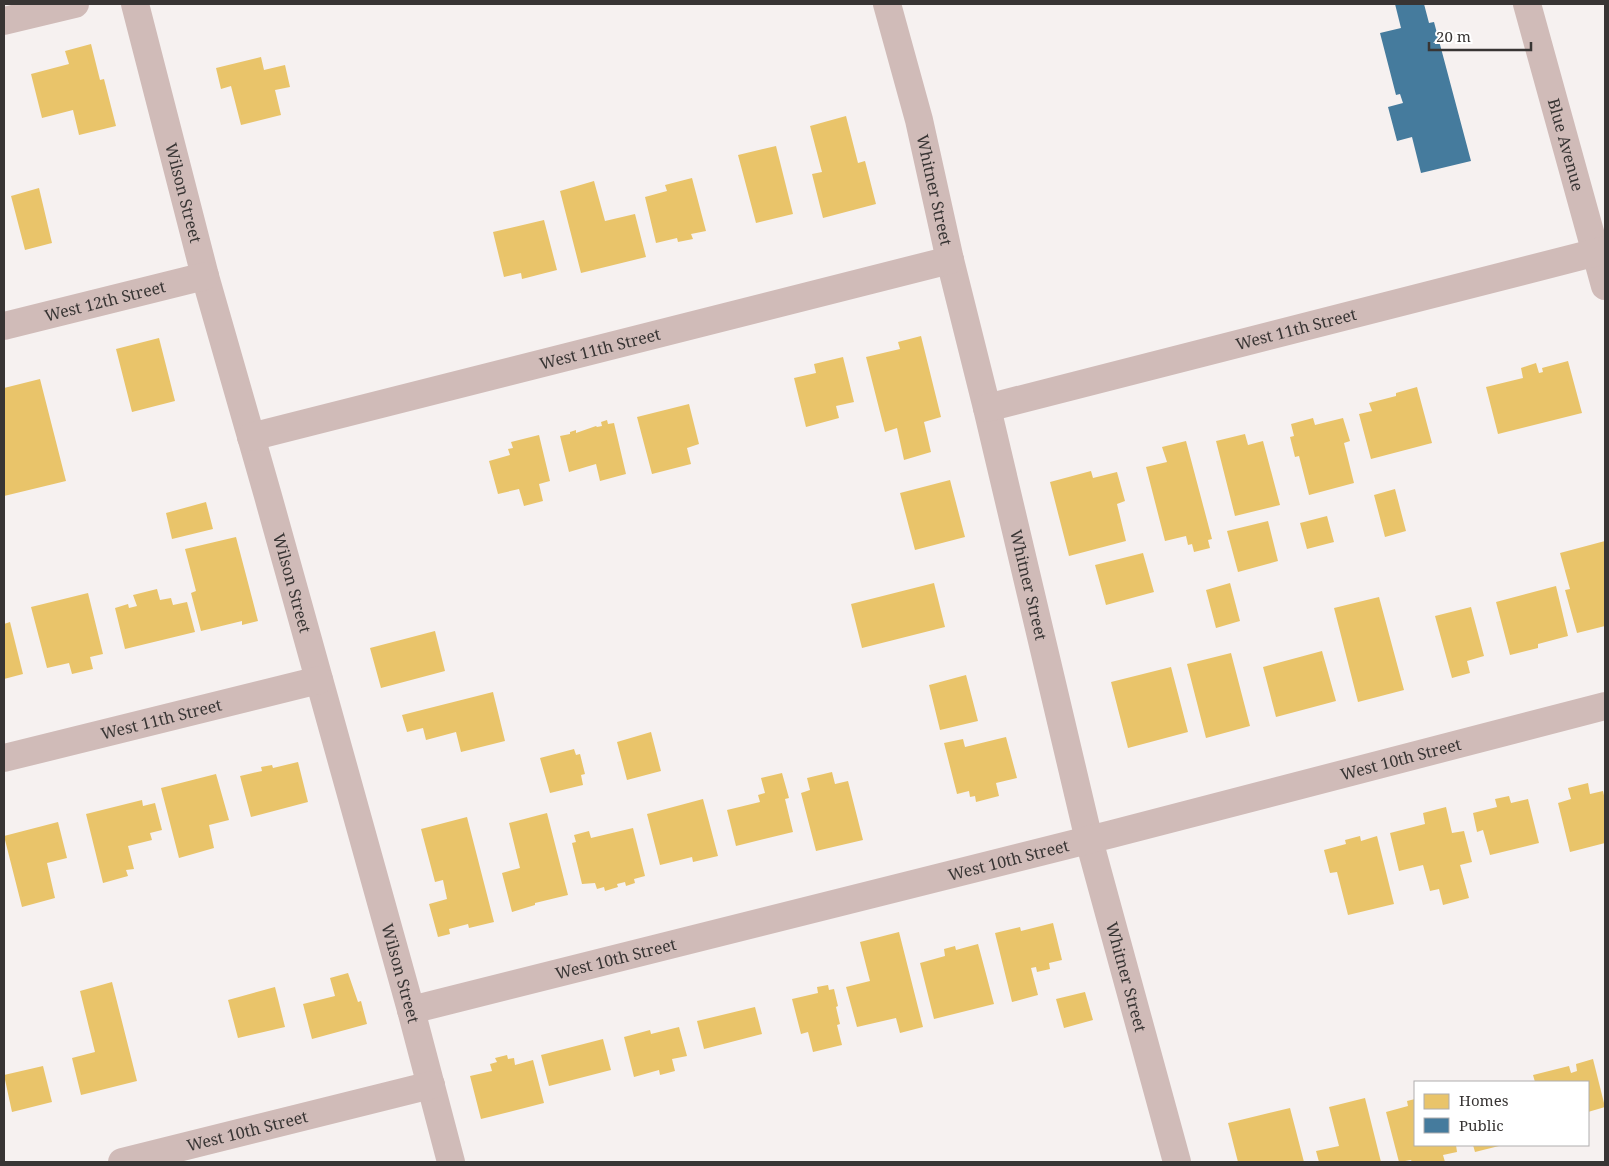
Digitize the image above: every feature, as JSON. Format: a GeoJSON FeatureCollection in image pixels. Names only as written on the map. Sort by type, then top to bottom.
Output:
{"type":"FeatureCollection","features":[{"type":"Feature","properties":{"kind":"street"},"geometry":{"type":"LineString","coordinates":[[4,21],[75,4]]}},
{"type":"Feature","properties":{"kind":"street","name":"Wilson Street"},"geometry":{"type":"LineString","coordinates":[[135,4],[205,276],[411,1010],[451,1162]]}},
{"type":"Feature","properties":{"kind":"street","name":"Whitner Street"},"geometry":{"type":"LineString","coordinates":[[887,4],[919,120],[950,260],[1089,840],[1177,1162]]}},
{"type":"Feature","properties":{"kind":"street","name":"Blue Avenue"},"geometry":{"type":"LineString","coordinates":[[1527,4],[1601,251],[1605,286]]}},
{"type":"Feature","properties":{"kind":"street","name":"West 11th Street"},"geometry":{"type":"LineString","coordinates":[[986,408],[1601,251]]}},
{"type":"Feature","properties":{"kind":"street","name":"West 11th Street"},"geometry":{"type":"LineString","coordinates":[[251,437],[950,260]]}},
{"type":"Feature","properties":{"kind":"street","name":"West 12th Street"},"geometry":{"type":"LineString","coordinates":[[4,326],[205,276]]}},
{"type":"Feature","properties":{"kind":"street","name":"West 11th Street"},"geometry":{"type":"LineString","coordinates":[[4,758],[319,680]]}},
{"type":"Feature","properties":{"kind":"street","name":"West 10th Street"},"geometry":{"type":"LineString","coordinates":[[411,1010],[1089,840],[1605,706]]}},
{"type":"Feature","properties":{"kind":"street","name":"West 10th Street"},"geometry":{"type":"LineString","coordinates":[[122,1162],[431,1085]]}},
{"type":"Feature","properties":{"kind":"building: Homes"},"geometry":{"type":"Polygon","coordinates":[[[91,44],[100,80],[104,79],[116,126],[79,135],[73,110],[42,118],[31,74],[69,64],[65,51],[91,44]]]}},
{"type":"Feature","properties":{"kind":"building: Homes"},"geometry":{"type":"Polygon","coordinates":[[[261,57],[264,70],[285,65],[290,87],[275,90],[281,115],[241,125],[231,86],[221,89],[216,68],[261,57]]]}},
{"type":"Feature","properties":{"kind":"building: Homes"},"geometry":{"type":"Polygon","coordinates":[[[846,116],[858,163],[865,161],[876,204],[823,218],[812,174],[822,172],[810,126],[846,116]]]}},
{"type":"Feature","properties":{"kind":"building: Homes"},"geometry":{"type":"Polygon","coordinates":[[[776,146],[793,214],[756,223],[738,155],[776,146]]]}},
{"type":"Feature","properties":{"kind":"building: Homes"},"geometry":{"type":"Polygon","coordinates":[[[692,178],[706,231],[691,234],[693,239],[678,242],[677,238],[656,243],[645,197],[667,191],[665,185],[692,178]]]}},
{"type":"Feature","properties":{"kind":"building: Homes"},"geometry":{"type":"Polygon","coordinates":[[[594,181],[605,221],[635,214],[646,257],[581,273],[560,191],[594,181]]]}},
{"type":"Feature","properties":{"kind":"building: Homes"},"geometry":{"type":"Polygon","coordinates":[[[39,188],[52,243],[25,250],[11,196],[39,188]]]}},
{"type":"Feature","properties":{"kind":"building: Homes"},"geometry":{"type":"Polygon","coordinates":[[[544,220],[557,270],[522,279],[521,273],[504,277],[493,232],[544,220]]]}},
{"type":"Feature","properties":{"kind":"building: Homes"},"geometry":{"type":"Polygon","coordinates":[[[921,336],[941,417],[924,422],[931,452],[904,460],[897,428],[885,432],[866,357],[900,349],[898,342],[921,336]]]}},
{"type":"Feature","properties":{"kind":"building: Homes"},"geometry":{"type":"Polygon","coordinates":[[[159,338],[175,401],[132,412],[116,349],[159,338]]]}},
{"type":"Feature","properties":{"kind":"building: Homes"},"geometry":{"type":"Polygon","coordinates":[[[843,357],[854,402],[836,406],[839,418],[806,427],[794,378],[816,373],[814,364],[843,357]]]}},
{"type":"Feature","properties":{"kind":"building: Homes"},"geometry":{"type":"Polygon","coordinates":[[[1568,361],[1582,413],[1498,434],[1486,387],[1523,378],[1521,368],[1536,363],[1539,373],[1543,372],[1542,368],[1568,361]]]}},
{"type":"Feature","properties":{"kind":"building: Homes"},"geometry":{"type":"Polygon","coordinates":[[[40,379],[66,481],[4,496],[4,388],[40,379]]]}},
{"type":"Feature","properties":{"kind":"building: Homes"},"geometry":{"type":"Polygon","coordinates":[[[1417,387],[1432,443],[1371,459],[1359,414],[1372,411],[1369,403],[1396,396],[1396,393],[1417,387]]]}},
{"type":"Feature","properties":{"kind":"building: Homes"},"geometry":{"type":"Polygon","coordinates":[[[689,404],[699,444],[687,448],[691,464],[652,474],[637,417],[689,404]]]}},
{"type":"Feature","properties":{"kind":"building: Homes"},"geometry":{"type":"Polygon","coordinates":[[[1313,418],[1315,425],[1343,418],[1350,441],[1344,443],[1354,483],[1309,495],[1299,456],[1295,457],[1290,437],[1294,436],[1291,424],[1313,418]]]}},
{"type":"Feature","properties":{"kind":"building: Homes"},"geometry":{"type":"Polygon","coordinates":[[[607,420],[608,424],[614,423],[626,474],[600,481],[596,464],[569,472],[560,436],[570,434],[570,432],[576,430],[576,433],[596,426],[602,426],[601,422],[607,420]]]}},
{"type":"Feature","properties":{"kind":"building: Homes"},"geometry":{"type":"Polygon","coordinates":[[[1245,434],[1248,445],[1263,441],[1280,505],[1235,516],[1216,441],[1245,434]]]}},
{"type":"Feature","properties":{"kind":"building: Homes"},"geometry":{"type":"Polygon","coordinates":[[[539,435],[550,481],[539,484],[543,501],[524,506],[519,489],[498,494],[489,461],[510,455],[508,449],[513,448],[511,442],[539,435]]]}},
{"type":"Feature","properties":{"kind":"building: Homes"},"geometry":{"type":"Polygon","coordinates":[[[1186,441],[1212,539],[1208,540],[1210,548],[1194,552],[1192,544],[1188,545],[1186,536],[1165,541],[1146,467],[1167,462],[1162,447],[1186,441]]]}},
{"type":"Feature","properties":{"kind":"building: Homes"},"geometry":{"type":"Polygon","coordinates":[[[1091,471],[1093,478],[1117,472],[1125,501],[1117,504],[1126,541],[1069,556],[1050,482],[1091,471]]]}},
{"type":"Feature","properties":{"kind":"building: Homes"},"geometry":{"type":"Polygon","coordinates":[[[950,480],[965,537],[915,550],[900,493],[950,480]]]}},
{"type":"Feature","properties":{"kind":"building: Homes"},"geometry":{"type":"Polygon","coordinates":[[[1395,489],[1406,531],[1385,537],[1374,495],[1395,489]]]}},
{"type":"Feature","properties":{"kind":"building: Homes"},"geometry":{"type":"Polygon","coordinates":[[[206,502],[213,529],[172,539],[166,513],[206,502]]]}},
{"type":"Feature","properties":{"kind":"building: Homes"},"geometry":{"type":"Polygon","coordinates":[[[1327,516],[1334,542],[1307,549],[1300,523],[1327,516]]]}},
{"type":"Feature","properties":{"kind":"building: Homes"},"geometry":{"type":"Polygon","coordinates":[[[1268,521],[1278,561],[1238,572],[1227,531],[1268,521]]]}},
{"type":"Feature","properties":{"kind":"building: Homes"},"geometry":{"type":"Polygon","coordinates":[[[236,537],[258,621],[242,625],[242,621],[201,631],[191,593],[196,591],[185,549],[236,537]]]}},
{"type":"Feature","properties":{"kind":"building: Homes"},"geometry":{"type":"Polygon","coordinates":[[[1605,541],[1605,626],[1577,633],[1565,590],[1570,589],[1560,553],[1605,541]]]}},
{"type":"Feature","properties":{"kind":"building: Homes"},"geometry":{"type":"Polygon","coordinates":[[[1143,553],[1154,592],[1106,605],[1095,565],[1143,553]]]}},
{"type":"Feature","properties":{"kind":"building: Homes"},"geometry":{"type":"Polygon","coordinates":[[[934,583],[945,627],[862,648],[851,604],[934,583]]]}},
{"type":"Feature","properties":{"kind":"building: Homes"},"geometry":{"type":"Polygon","coordinates":[[[1230,583],[1240,621],[1216,628],[1206,590],[1230,583]]]}},
{"type":"Feature","properties":{"kind":"building: Homes"},"geometry":{"type":"Polygon","coordinates":[[[1556,586],[1568,636],[1538,644],[1538,648],[1510,655],[1496,602],[1556,586]]]}},
{"type":"Feature","properties":{"kind":"building: Homes"},"geometry":{"type":"Polygon","coordinates":[[[157,589],[160,600],[171,598],[173,605],[187,602],[195,632],[125,649],[115,608],[128,604],[129,608],[137,606],[133,595],[157,589]]]}},
{"type":"Feature","properties":{"kind":"building: Homes"},"geometry":{"type":"Polygon","coordinates":[[[88,593],[103,654],[90,657],[93,669],[72,674],[69,663],[47,668],[31,607],[88,593]]]}},
{"type":"Feature","properties":{"kind":"building: Homes"},"geometry":{"type":"Polygon","coordinates":[[[1379,597],[1404,690],[1358,702],[1334,608],[1379,597]]]}},
{"type":"Feature","properties":{"kind":"building: Homes"},"geometry":{"type":"Polygon","coordinates":[[[1471,607],[1484,656],[1467,661],[1470,673],[1452,678],[1435,616],[1471,607]]]}},
{"type":"Feature","properties":{"kind":"building: Homes"},"geometry":{"type":"Polygon","coordinates":[[[10,622],[23,674],[4,679],[4,624],[10,622]]]}},
{"type":"Feature","properties":{"kind":"building: Homes"},"geometry":{"type":"Polygon","coordinates":[[[435,631],[445,671],[381,688],[370,648],[435,631]]]}},
{"type":"Feature","properties":{"kind":"building: Homes"},"geometry":{"type":"Polygon","coordinates":[[[1322,651],[1336,701],[1276,717],[1263,667],[1322,651]]]}},
{"type":"Feature","properties":{"kind":"building: Homes"},"geometry":{"type":"Polygon","coordinates":[[[1231,653],[1250,726],[1206,738],[1187,664],[1231,653]]]}},
{"type":"Feature","properties":{"kind":"building: Homes"},"geometry":{"type":"Polygon","coordinates":[[[1171,667],[1188,732],[1128,748],[1111,682],[1171,667]]]}},
{"type":"Feature","properties":{"kind":"building: Homes"},"geometry":{"type":"Polygon","coordinates":[[[966,675],[978,721],[940,730],[929,685],[966,675]]]}},
{"type":"Feature","properties":{"kind":"building: Homes"},"geometry":{"type":"Polygon","coordinates":[[[493,692],[505,741],[461,752],[456,732],[426,740],[423,728],[407,732],[402,715],[493,692]]]}},
{"type":"Feature","properties":{"kind":"building: Homes"},"geometry":{"type":"Polygon","coordinates":[[[651,732],[661,771],[627,780],[617,742],[651,732]]]}},
{"type":"Feature","properties":{"kind":"building: Homes"},"geometry":{"type":"Polygon","coordinates":[[[1006,737],[1017,778],[996,783],[999,796],[976,802],[975,796],[970,797],[969,791],[957,794],[944,743],[963,739],[965,747],[1006,737]]]}},
{"type":"Feature","properties":{"kind":"building: Homes"},"geometry":{"type":"Polygon","coordinates":[[[574,749],[576,755],[580,754],[585,774],[581,775],[583,785],[550,793],[540,758],[574,749]]]}},
{"type":"Feature","properties":{"kind":"building: Homes"},"geometry":{"type":"Polygon","coordinates":[[[298,762],[308,802],[251,817],[240,776],[262,771],[261,767],[272,765],[273,768],[298,762]]]}},
{"type":"Feature","properties":{"kind":"building: Homes"},"geometry":{"type":"Polygon","coordinates":[[[832,772],[835,784],[848,781],[863,840],[816,851],[801,793],[810,790],[807,778],[832,772]]]}},
{"type":"Feature","properties":{"kind":"building: Homes"},"geometry":{"type":"Polygon","coordinates":[[[782,773],[789,798],[785,799],[793,832],[736,846],[727,810],[760,802],[758,795],[765,793],[761,778],[782,773]]]}},
{"type":"Feature","properties":{"kind":"building: Homes"},"geometry":{"type":"Polygon","coordinates":[[[216,774],[229,820],[209,825],[214,848],[179,858],[161,788],[216,774]]]}},
{"type":"Feature","properties":{"kind":"building: Homes"},"geometry":{"type":"Polygon","coordinates":[[[1588,783],[1590,794],[1603,791],[1605,800],[1605,843],[1570,852],[1558,803],[1571,799],[1568,788],[1588,783]]]}},
{"type":"Feature","properties":{"kind":"building: Homes"},"geometry":{"type":"Polygon","coordinates":[[[1509,796],[1511,803],[1528,799],[1539,843],[1490,855],[1483,830],[1477,832],[1473,813],[1497,807],[1495,799],[1509,796]]]}},
{"type":"Feature","properties":{"kind":"building: Homes"},"geometry":{"type":"Polygon","coordinates":[[[703,799],[718,856],[693,862],[692,857],[660,865],[647,814],[703,799]]]}},
{"type":"Feature","properties":{"kind":"building: Homes"},"geometry":{"type":"Polygon","coordinates":[[[142,800],[143,806],[155,803],[162,830],[150,833],[152,840],[128,846],[134,869],[126,870],[128,876],[103,883],[86,814],[142,800]]]}},
{"type":"Feature","properties":{"kind":"building: Homes"},"geometry":{"type":"Polygon","coordinates":[[[1446,807],[1452,833],[1464,831],[1472,862],[1460,865],[1469,898],[1443,905],[1439,889],[1430,891],[1423,865],[1399,871],[1390,833],[1425,824],[1423,813],[1446,807]]]}},
{"type":"Feature","properties":{"kind":"building: Homes"},"geometry":{"type":"Polygon","coordinates":[[[547,813],[568,895],[535,903],[535,905],[512,912],[502,873],[520,868],[509,823],[547,813]]]}},
{"type":"Feature","properties":{"kind":"building: Homes"},"geometry":{"type":"Polygon","coordinates":[[[467,817],[494,922],[469,928],[468,924],[449,929],[450,934],[438,937],[429,904],[447,899],[443,880],[435,882],[421,829],[467,817]]]}},
{"type":"Feature","properties":{"kind":"building: Homes"},"geometry":{"type":"Polygon","coordinates":[[[58,822],[67,858],[47,863],[55,898],[22,907],[4,836],[58,822]]]}},
{"type":"Feature","properties":{"kind":"building: Homes"},"geometry":{"type":"Polygon","coordinates":[[[633,828],[645,876],[634,879],[635,883],[626,886],[625,882],[617,884],[618,887],[605,891],[604,887],[597,889],[595,883],[582,884],[572,843],[576,842],[574,835],[589,831],[591,838],[633,828]]]}},
{"type":"Feature","properties":{"kind":"building: Homes"},"geometry":{"type":"Polygon","coordinates":[[[1360,836],[1361,841],[1377,836],[1394,904],[1348,915],[1337,872],[1330,873],[1324,850],[1346,844],[1345,840],[1360,836]]]}},
{"type":"Feature","properties":{"kind":"building: Homes"},"geometry":{"type":"Polygon","coordinates":[[[1053,923],[1062,960],[1049,963],[1050,969],[1037,972],[1036,967],[1031,968],[1038,995],[1012,1002],[995,933],[1020,927],[1021,931],[1053,923]]]}},
{"type":"Feature","properties":{"kind":"building: Homes"},"geometry":{"type":"Polygon","coordinates":[[[899,932],[923,1027],[900,1033],[896,1018],[857,1027],[846,987],[870,981],[860,942],[899,932]]]}},
{"type":"Feature","properties":{"kind":"building: Homes"},"geometry":{"type":"Polygon","coordinates":[[[978,944],[994,1004],[934,1019],[920,963],[945,956],[944,949],[955,946],[956,950],[978,944]]]}},
{"type":"Feature","properties":{"kind":"building: Homes"},"geometry":{"type":"Polygon","coordinates":[[[348,973],[358,1002],[361,1001],[367,1024],[312,1039],[303,1004],[335,996],[330,978],[348,973]]]}},
{"type":"Feature","properties":{"kind":"building: Homes"},"geometry":{"type":"Polygon","coordinates":[[[112,982],[137,1081],[81,1095],[72,1058],[95,1052],[80,991],[112,982]]]}},
{"type":"Feature","properties":{"kind":"building: Homes"},"geometry":{"type":"Polygon","coordinates":[[[828,985],[829,990],[834,989],[838,1006],[836,1007],[840,1024],[837,1025],[842,1045],[813,1052],[808,1032],[801,1034],[792,999],[818,993],[817,987],[828,985]]]}},
{"type":"Feature","properties":{"kind":"building: Homes"},"geometry":{"type":"Polygon","coordinates":[[[275,987],[285,1027],[238,1038],[228,1000],[275,987]]]}},
{"type":"Feature","properties":{"kind":"building: Homes"},"geometry":{"type":"Polygon","coordinates":[[[1085,992],[1093,1020],[1064,1028],[1056,999],[1085,992]]]}},
{"type":"Feature","properties":{"kind":"building: Homes"},"geometry":{"type":"Polygon","coordinates":[[[755,1007],[762,1034],[704,1049],[697,1021],[755,1007]]]}},
{"type":"Feature","properties":{"kind":"building: Homes"},"geometry":{"type":"Polygon","coordinates":[[[679,1027],[687,1056],[672,1059],[675,1071],[660,1075],[659,1070],[634,1077],[624,1037],[650,1030],[651,1034],[679,1027]]]}},
{"type":"Feature","properties":{"kind":"building: Homes"},"geometry":{"type":"Polygon","coordinates":[[[603,1039],[611,1070],[549,1086],[541,1055],[603,1039]]]}},
{"type":"Feature","properties":{"kind":"building: Homes"},"geometry":{"type":"Polygon","coordinates":[[[507,1055],[508,1059],[514,1058],[515,1065],[533,1060],[544,1103],[481,1119],[470,1076],[492,1071],[490,1064],[497,1062],[495,1058],[507,1055]]]}},
{"type":"Feature","properties":{"kind":"building: Homes"},"geometry":{"type":"Polygon","coordinates":[[[1593,1059],[1605,1107],[1589,1112],[1589,1081],[1535,1081],[1533,1075],[1569,1066],[1571,1073],[1577,1071],[1576,1064],[1593,1059]]]}},
{"type":"Feature","properties":{"kind":"building: Homes"},"geometry":{"type":"Polygon","coordinates":[[[43,1066],[52,1102],[12,1112],[4,1075],[43,1066]]]}},
{"type":"Feature","properties":{"kind":"building: Homes"},"geometry":{"type":"Polygon","coordinates":[[[1365,1098],[1381,1162],[1319,1162],[1316,1151],[1339,1146],[1329,1107],[1365,1098]]]}},
{"type":"Feature","properties":{"kind":"building: Homes"},"geometry":{"type":"Polygon","coordinates":[[[1414,1099],[1414,1146],[1456,1146],[1457,1152],[1443,1155],[1445,1162],[1412,1162],[1411,1160],[1399,1162],[1386,1112],[1408,1106],[1407,1101],[1414,1099]]]}},
{"type":"Feature","properties":{"kind":"building: Homes"},"geometry":{"type":"Polygon","coordinates":[[[1290,1108],[1304,1162],[1238,1162],[1228,1123],[1290,1108]]]}},
{"type":"Feature","properties":{"kind":"building: Homes"},"geometry":{"type":"Polygon","coordinates":[[[1473,1146],[1499,1146],[1475,1152],[1473,1146]]]}},
{"type":"Feature","properties":{"kind":"building: Public"},"geometry":{"type":"Polygon","coordinates":[[[1395,4],[1424,4],[1429,23],[1434,22],[1471,161],[1421,173],[1412,137],[1397,141],[1388,107],[1403,103],[1400,94],[1396,95],[1380,33],[1401,28],[1395,4]]]}}]}
